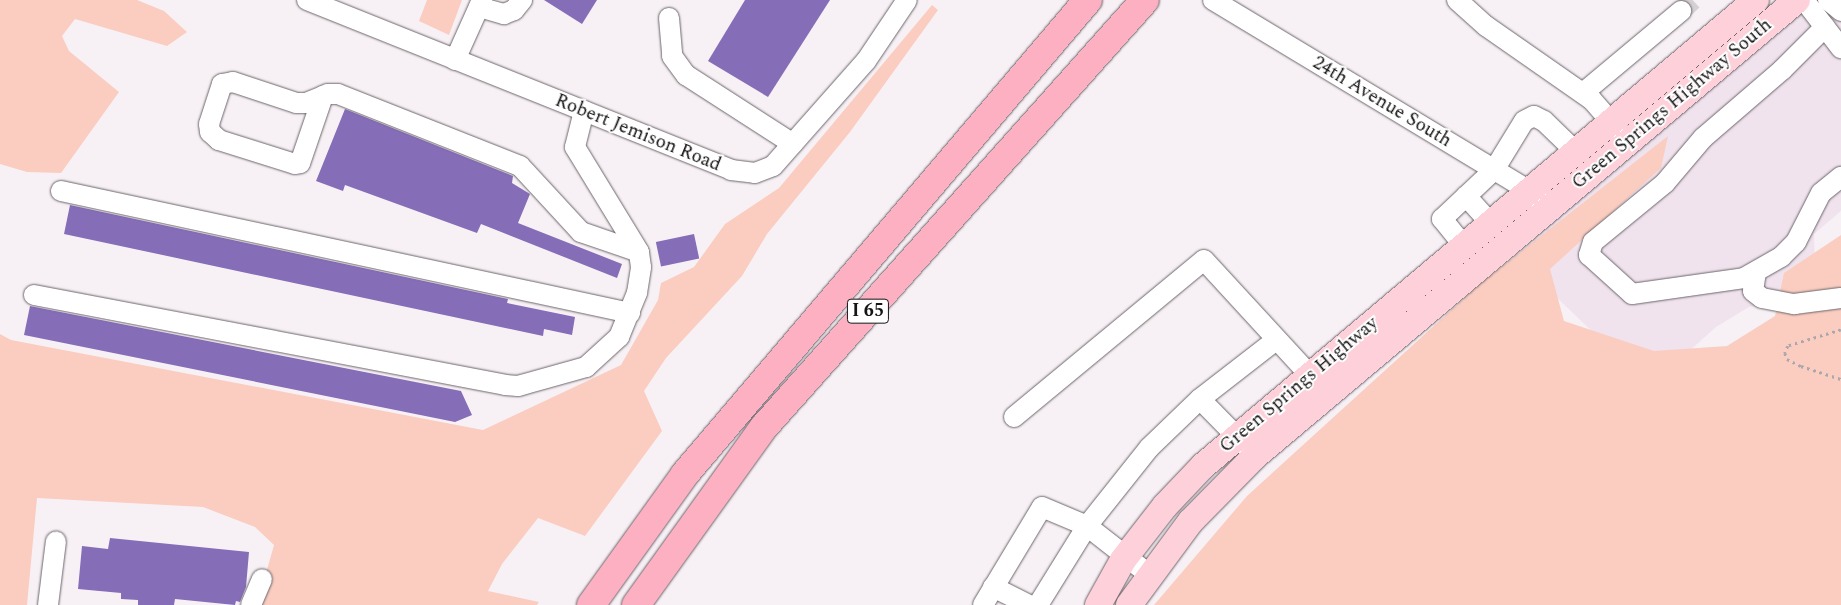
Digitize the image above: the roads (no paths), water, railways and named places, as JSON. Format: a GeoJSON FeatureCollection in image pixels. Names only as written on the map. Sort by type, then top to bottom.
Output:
{"type":"FeatureCollection","features":[{"type":"Feature","properties":{"kind":"highway","name":"I 65"},"geometry":{"type":"LineString","coordinates":[[636,605],[764,427],[1145,0]]}},
{"type":"Feature","properties":{"kind":"highway","name":"I 65"},"geometry":{"type":"LineString","coordinates":[[591,605],[685,474],[1085,3]]}},
{"type":"Feature","properties":{"kind":"main road","name":"Green Springs Highway South"},"geometry":{"type":"LineString","coordinates":[[1528,190],[1756,0]]}},
{"type":"Feature","properties":{"kind":"main road","name":"Green Springs Highway South"},"geometry":{"type":"LineString","coordinates":[[1547,208],[1797,0]]}},
{"type":"Feature","properties":{"kind":"main road","name":"Green Springs Highway"},"geometry":{"type":"LineString","coordinates":[[1129,605],[1191,521],[1255,456],[1318,385],[1464,246],[1528,190]]}},
{"type":"Feature","properties":{"kind":"main road","name":"Green Springs Highway"},"geometry":{"type":"LineString","coordinates":[[1098,605],[1126,556],[1165,506],[1203,466],[1238,437],[1318,385],[1547,208]]}},
{"type":"Feature","properties":{"kind":"street"},"geometry":{"type":"LineString","coordinates":[[455,60],[481,4],[504,14],[514,10],[522,0]]}},
{"type":"Feature","properties":{"kind":"street","name":"Robert Jemison Road"},"geometry":{"type":"LineString","coordinates":[[314,1],[455,60],[731,170],[755,173],[773,166],[866,62],[908,0]]}},
{"type":"Feature","properties":{"kind":"street","name":"24th Avenue South"},"geometry":{"type":"LineString","coordinates":[[1213,0],[1528,190],[1547,208]]}},
{"type":"Feature","properties":{"kind":"street"},"geometry":{"type":"LineString","coordinates":[[1457,0],[1486,26],[1582,93],[1611,121],[1628,141]]}},
{"type":"Feature","properties":{"kind":"street"},"geometry":{"type":"LineString","coordinates":[[1804,0],[1841,48]]}},
{"type":"Feature","properties":{"kind":"street"},"geometry":{"type":"LineString","coordinates":[[1828,0],[1841,11]]}},
{"type":"Feature","properties":{"kind":"street"},"geometry":{"type":"LineString","coordinates":[[1582,93],[1681,11]]}},
{"type":"Feature","properties":{"kind":"street"},"geometry":{"type":"LineString","coordinates":[[669,18],[672,56],[686,75],[793,144]]}},
{"type":"Feature","properties":{"kind":"street"},"geometry":{"type":"LineString","coordinates":[[1825,27],[1782,70],[1703,138],[1665,183],[1593,242],[1589,254],[1632,294],[1744,278],[1781,258],[1796,242],[1821,193],[1841,177]]}},
{"type":"Feature","properties":{"kind":"street"},"geometry":{"type":"LineString","coordinates":[[323,96],[300,163],[295,164],[219,140],[210,132],[209,124],[222,84],[232,82],[296,103],[323,96],[338,94],[509,161],[529,173],[567,220],[581,232],[639,252]]}},
{"type":"Feature","properties":{"kind":"street"},"geometry":{"type":"LineString","coordinates":[[34,295],[518,386],[586,367],[619,337],[637,294],[639,252],[575,147],[584,111]]}},
{"type":"Feature","properties":{"kind":"street"},"geometry":{"type":"LineString","coordinates":[[1464,246],[1442,219],[1494,170],[1519,126],[1528,118],[1544,121],[1575,151]]}},
{"type":"Feature","properties":{"kind":"street"},"geometry":{"type":"LineString","coordinates":[[62,190],[630,313]]}},
{"type":"Feature","properties":{"kind":"street"},"geometry":{"type":"LineString","coordinates":[[1466,196],[1490,223]]}},
{"type":"Feature","properties":{"kind":"street"},"geometry":{"type":"LineString","coordinates":[[1014,417],[1204,260],[1318,385]]}},
{"type":"Feature","properties":{"kind":"street"},"geometry":{"type":"LineString","coordinates":[[1756,272],[1752,291],[1762,298],[1794,304],[1841,298]]}},
{"type":"Feature","properties":{"kind":"street"},"geometry":{"type":"LineString","coordinates":[[1038,605],[1087,526],[1149,448],[1200,399],[1276,340]]}},
{"type":"Feature","properties":{"kind":"street"},"geometry":{"type":"LineString","coordinates":[[1200,399],[1255,456]]}},
{"type":"Feature","properties":{"kind":"street"},"geometry":{"type":"LineString","coordinates":[[983,605],[1042,508],[1087,526],[1151,576]]}},
{"type":"Feature","properties":{"kind":"street"},"geometry":{"type":"LineString","coordinates":[[48,605],[56,541]]}},
{"type":"Feature","properties":{"kind":"street"},"geometry":{"type":"LineString","coordinates":[[251,605],[262,579]]}},
{"type":"Feature","properties":{"kind":"street"},"geometry":{"type":"LineString","coordinates":[[993,587],[1029,605]]}},
{"type":"Feature","properties":{"kind":"tunnel"},"geometry":{"type":"LineString","coordinates":[[1681,11],[1693,0]]}}]}
